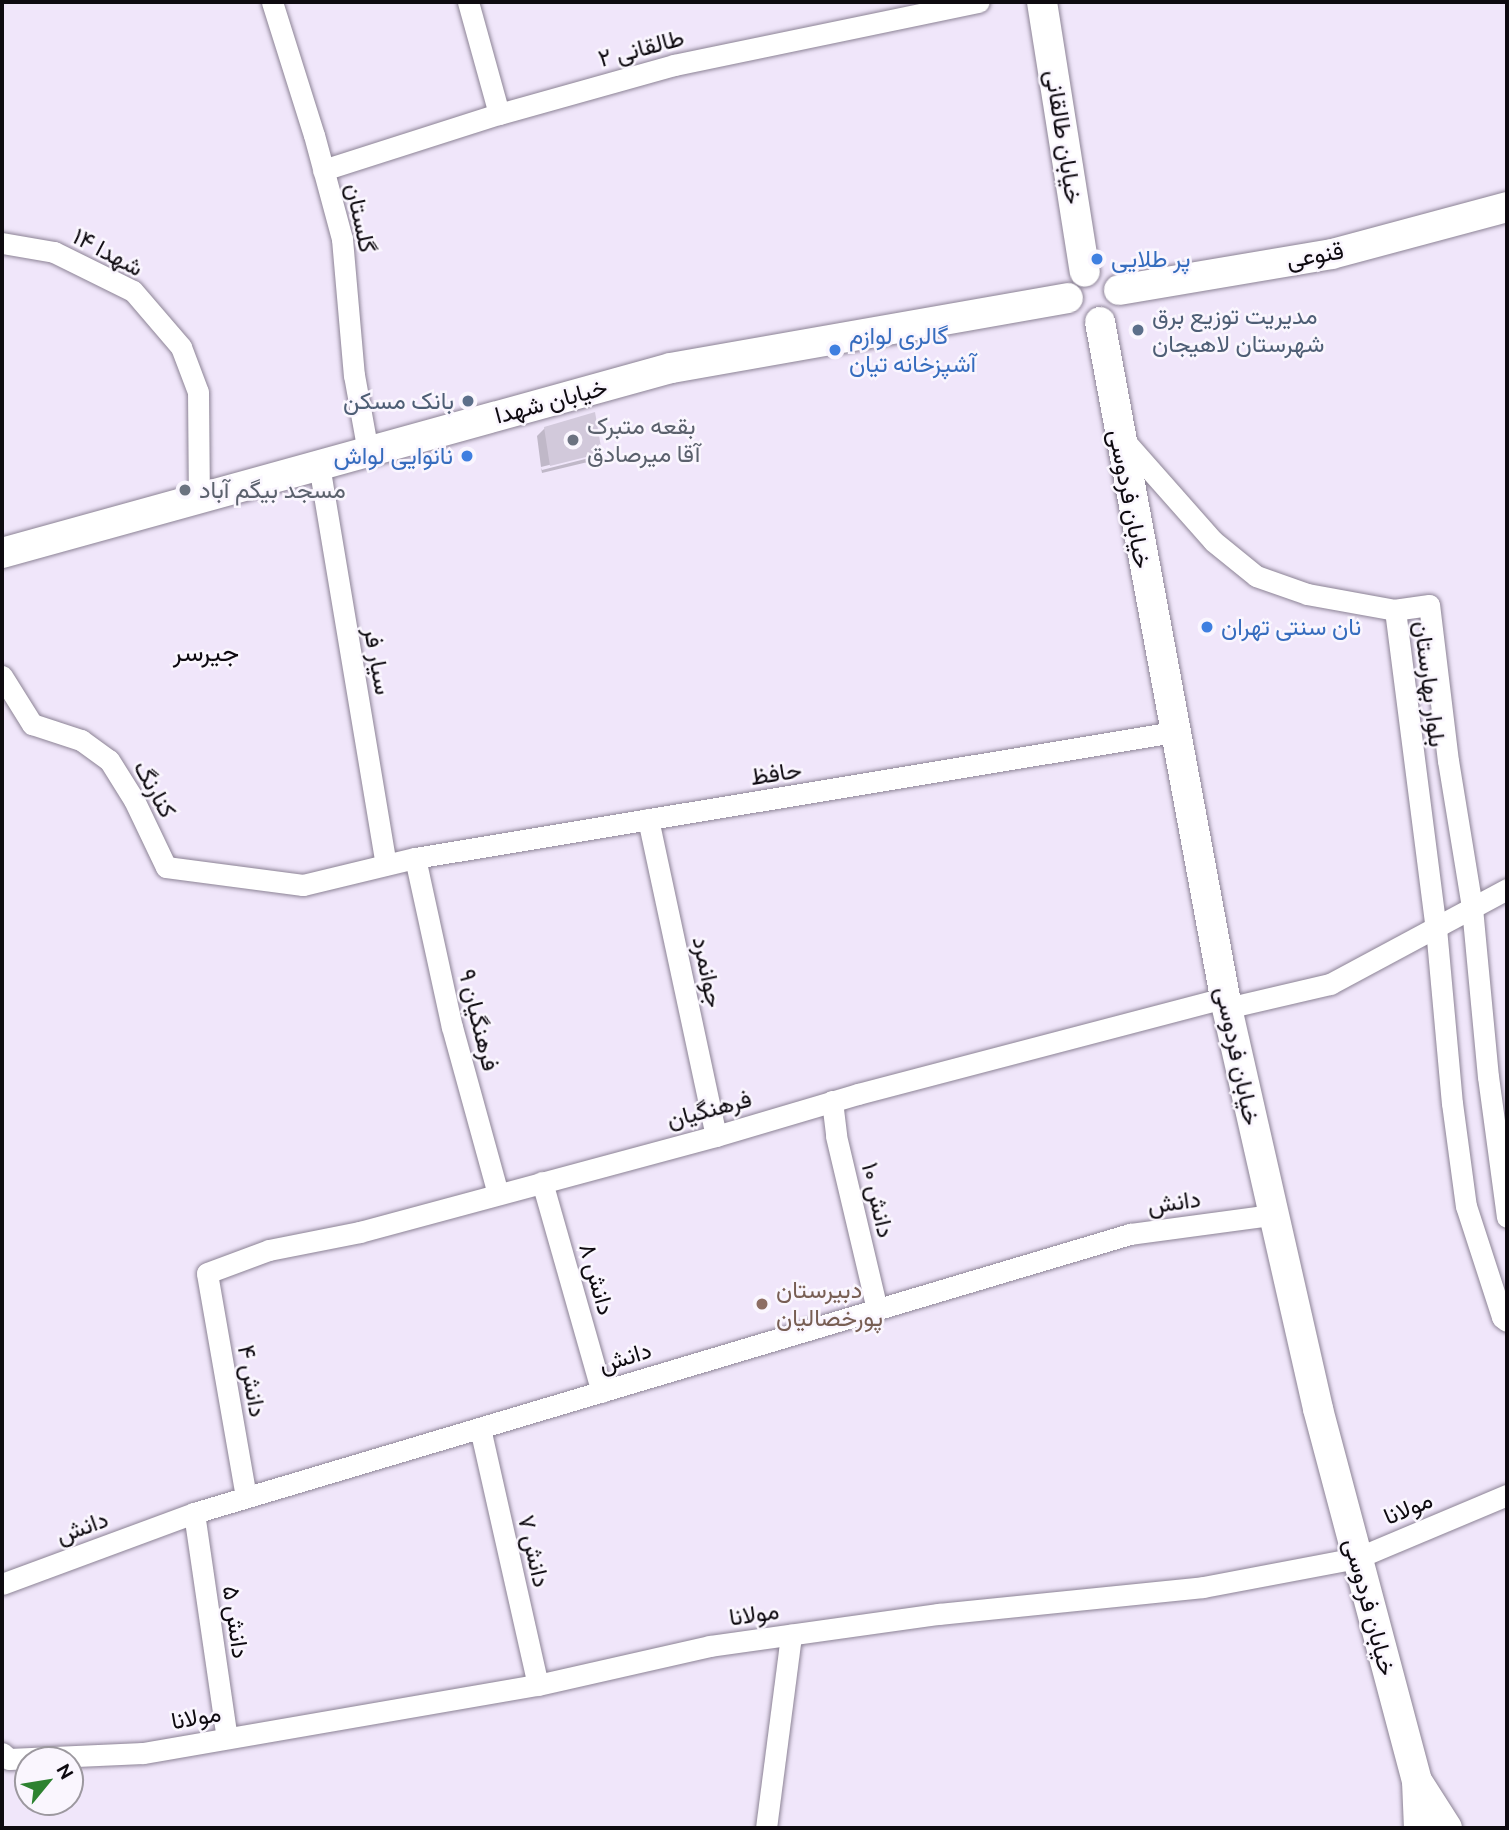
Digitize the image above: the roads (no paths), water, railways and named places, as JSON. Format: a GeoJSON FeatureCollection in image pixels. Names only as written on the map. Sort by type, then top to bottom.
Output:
{"type":"FeatureCollection","features":[{"type":"Feature","properties":{"kind":"main road","name":"خیابان طالقانی"},"geometry":{"type":"LineString","coordinates":[[1042,2],[1085,272]]}},
{"type":"Feature","properties":{"kind":"main road","name":"قنوعی"},"geometry":{"type":"LineString","coordinates":[[1119,290],[1332,254],[1507,207]]}},
{"type":"Feature","properties":{"kind":"main road"},"geometry":{"type":"LineString","coordinates":[[1085,272],[1107,274],[1119,290],[1117,308],[1107,319],[1100,322],[1091,322],[1075,314],[1068,298],[1072,282],[1085,272]]}},
{"type":"Feature","properties":{"kind":"main road","name":"خیابان شهدا"},"geometry":{"type":"LineString","coordinates":[[2,553],[671,368],[1068,298]]}},
{"type":"Feature","properties":{"kind":"main road","name":"خیابان فردوسی"},"geometry":{"type":"LineString","coordinates":[[1100,322],[1174,732],[1226,1003],[1271,1215],[1416,1781]]}},
{"type":"Feature","properties":{"kind":"main road"},"geometry":{"type":"LineString","coordinates":[[1416,1781],[1419,1828]]}},
{"type":"Feature","properties":{"kind":"main road"},"geometry":{"type":"LineString","coordinates":[[1416,1781],[1447,1828]]}},
{"type":"Feature","properties":{"kind":"street","name":"گلستان"},"geometry":{"type":"LineString","coordinates":[[272,2],[342,239],[354,375],[368,452]]}},
{"type":"Feature","properties":{"kind":"street"},"geometry":{"type":"LineString","coordinates":[[468,2],[499,114]]}},
{"type":"Feature","properties":{"kind":"street","name":"طالقانی ۲"},"geometry":{"type":"LineString","coordinates":[[323,170],[499,114],[674,65],[979,2]]}},
{"type":"Feature","properties":{"kind":"street","name":"شهدا ۱۴"},"geometry":{"type":"LineString","coordinates":[[2,243],[54,252],[132,291],[181,347],[198,392],[199,498]]}},
{"type":"Feature","properties":{"kind":"street"},"geometry":{"type":"LineString","coordinates":[[1118,433],[1213,541],[1256,576],[1307,594],[1395,611]]}},
{"type":"Feature","properties":{"kind":"street","name":"سیار فر"},"geometry":{"type":"LineString","coordinates":[[319,466],[386,864]]}},
{"type":"Feature","properties":{"kind":"street","name":"بلوار بهارستان"},"geometry":{"type":"LineString","coordinates":[[1507,1217],[1493,1123],[1498,1091],[1448,761],[1429,605],[1395,611],[1436,928],[1466,1206],[1502,1317],[1507,1321]]}},
{"type":"Feature","properties":{"kind":"street","name":"کنارنگ"},"geometry":{"type":"LineString","coordinates":[[2,676],[32,724],[81,740],[109,760],[134,800],[166,867],[198,873]]}},
{"type":"Feature","properties":{"kind":"street","name":"حافظ"},"geometry":{"type":"LineString","coordinates":[[198,873],[303,885],[415,858],[1174,732]]}},
{"type":"Feature","properties":{"kind":"street"},"geometry":{"type":"LineString","coordinates":[[1415,779],[1448,761]]}},
{"type":"Feature","properties":{"kind":"street","name":"جوانمرد"},"geometry":{"type":"LineString","coordinates":[[648,819],[716,1136]]}},
{"type":"Feature","properties":{"kind":"street","name":"فرهنگیان ۹"},"geometry":{"type":"LineString","coordinates":[[415,858],[452,1027],[498,1194]]}},
{"type":"Feature","properties":{"kind":"street","name":"فرهنگیان"},"geometry":{"type":"LineString","coordinates":[[207,1273],[269,1250],[360,1232],[716,1136],[832,1101],[1226,1003],[1330,984],[1507,889]]}},
{"type":"Feature","properties":{"kind":"street","name":"دانش ۱۰"},"geometry":{"type":"LineString","coordinates":[[832,1101],[836,1136],[877,1310]]}},
{"type":"Feature","properties":{"kind":"street"},"geometry":{"type":"LineString","coordinates":[[1456,1130],[1493,1123]]}},
{"type":"Feature","properties":{"kind":"street","name":"دانش ۸"},"geometry":{"type":"LineString","coordinates":[[541,1182],[602,1392]]}},
{"type":"Feature","properties":{"kind":"street","name":"دانش"},"geometry":{"type":"LineString","coordinates":[[2,1584],[194,1513],[1130,1234],[1271,1215]]}},
{"type":"Feature","properties":{"kind":"street","name":"دانش ۴"},"geometry":{"type":"LineString","coordinates":[[207,1273],[246,1497]]}},
{"type":"Feature","properties":{"kind":"street","name":"دانش ۷"},"geometry":{"type":"LineString","coordinates":[[480,1428],[538,1685]]}},
{"type":"Feature","properties":{"kind":"street","name":"مولانا"},"geometry":{"type":"LineString","coordinates":[[2,1753],[9,1759],[144,1753],[538,1685],[710,1646],[939,1614],[1203,1587],[1357,1558],[1507,1494]]}},
{"type":"Feature","properties":{"kind":"street","name":"دانش ۵"},"geometry":{"type":"LineString","coordinates":[[194,1513],[227,1738]]}},
{"type":"Feature","properties":{"kind":"street"},"geometry":{"type":"LineString","coordinates":[[766,1828],[791,1635]]}},
{"type":"Feature","properties":{"kind":"place","name":"پر طلایی"},"geometry":{"type":"Point","coordinates":[1097,259]}},
{"type":"Feature","properties":{"kind":"place","name":"مدیریت توزیع برق شهرستان لاهیجان"},"geometry":{"type":"Point","coordinates":[1138,330]}},
{"type":"Feature","properties":{"kind":"place","name":"گالری لوازم آشپزخانه تیان"},"geometry":{"type":"Point","coordinates":[835,350]}},
{"type":"Feature","properties":{"kind":"place","name":"بانک مسکن"},"geometry":{"type":"Point","coordinates":[468,401]}},
{"type":"Feature","properties":{"kind":"place","name":"بقعه متبرک آقا میرصادق"},"geometry":{"type":"Point","coordinates":[573,440]}},
{"type":"Feature","properties":{"kind":"place","name":"نانوایی لواش"},"geometry":{"type":"Point","coordinates":[467,456]}},
{"type":"Feature","properties":{"kind":"place","name":"مسجد بیگم آباد"},"geometry":{"type":"Point","coordinates":[185,490]}},
{"type":"Feature","properties":{"kind":"place","name":"نان سنتی تهران"},"geometry":{"type":"Point","coordinates":[1207,627]}},
{"type":"Feature","properties":{"kind":"place","name":"دبیرستان پورخصالیان"},"geometry":{"type":"Point","coordinates":[762,1304]}},
{"type":"Feature","properties":{"kind":"district","name":"جیرسر"},"geometry":{"type":"Point","coordinates":[206,652]}}]}
